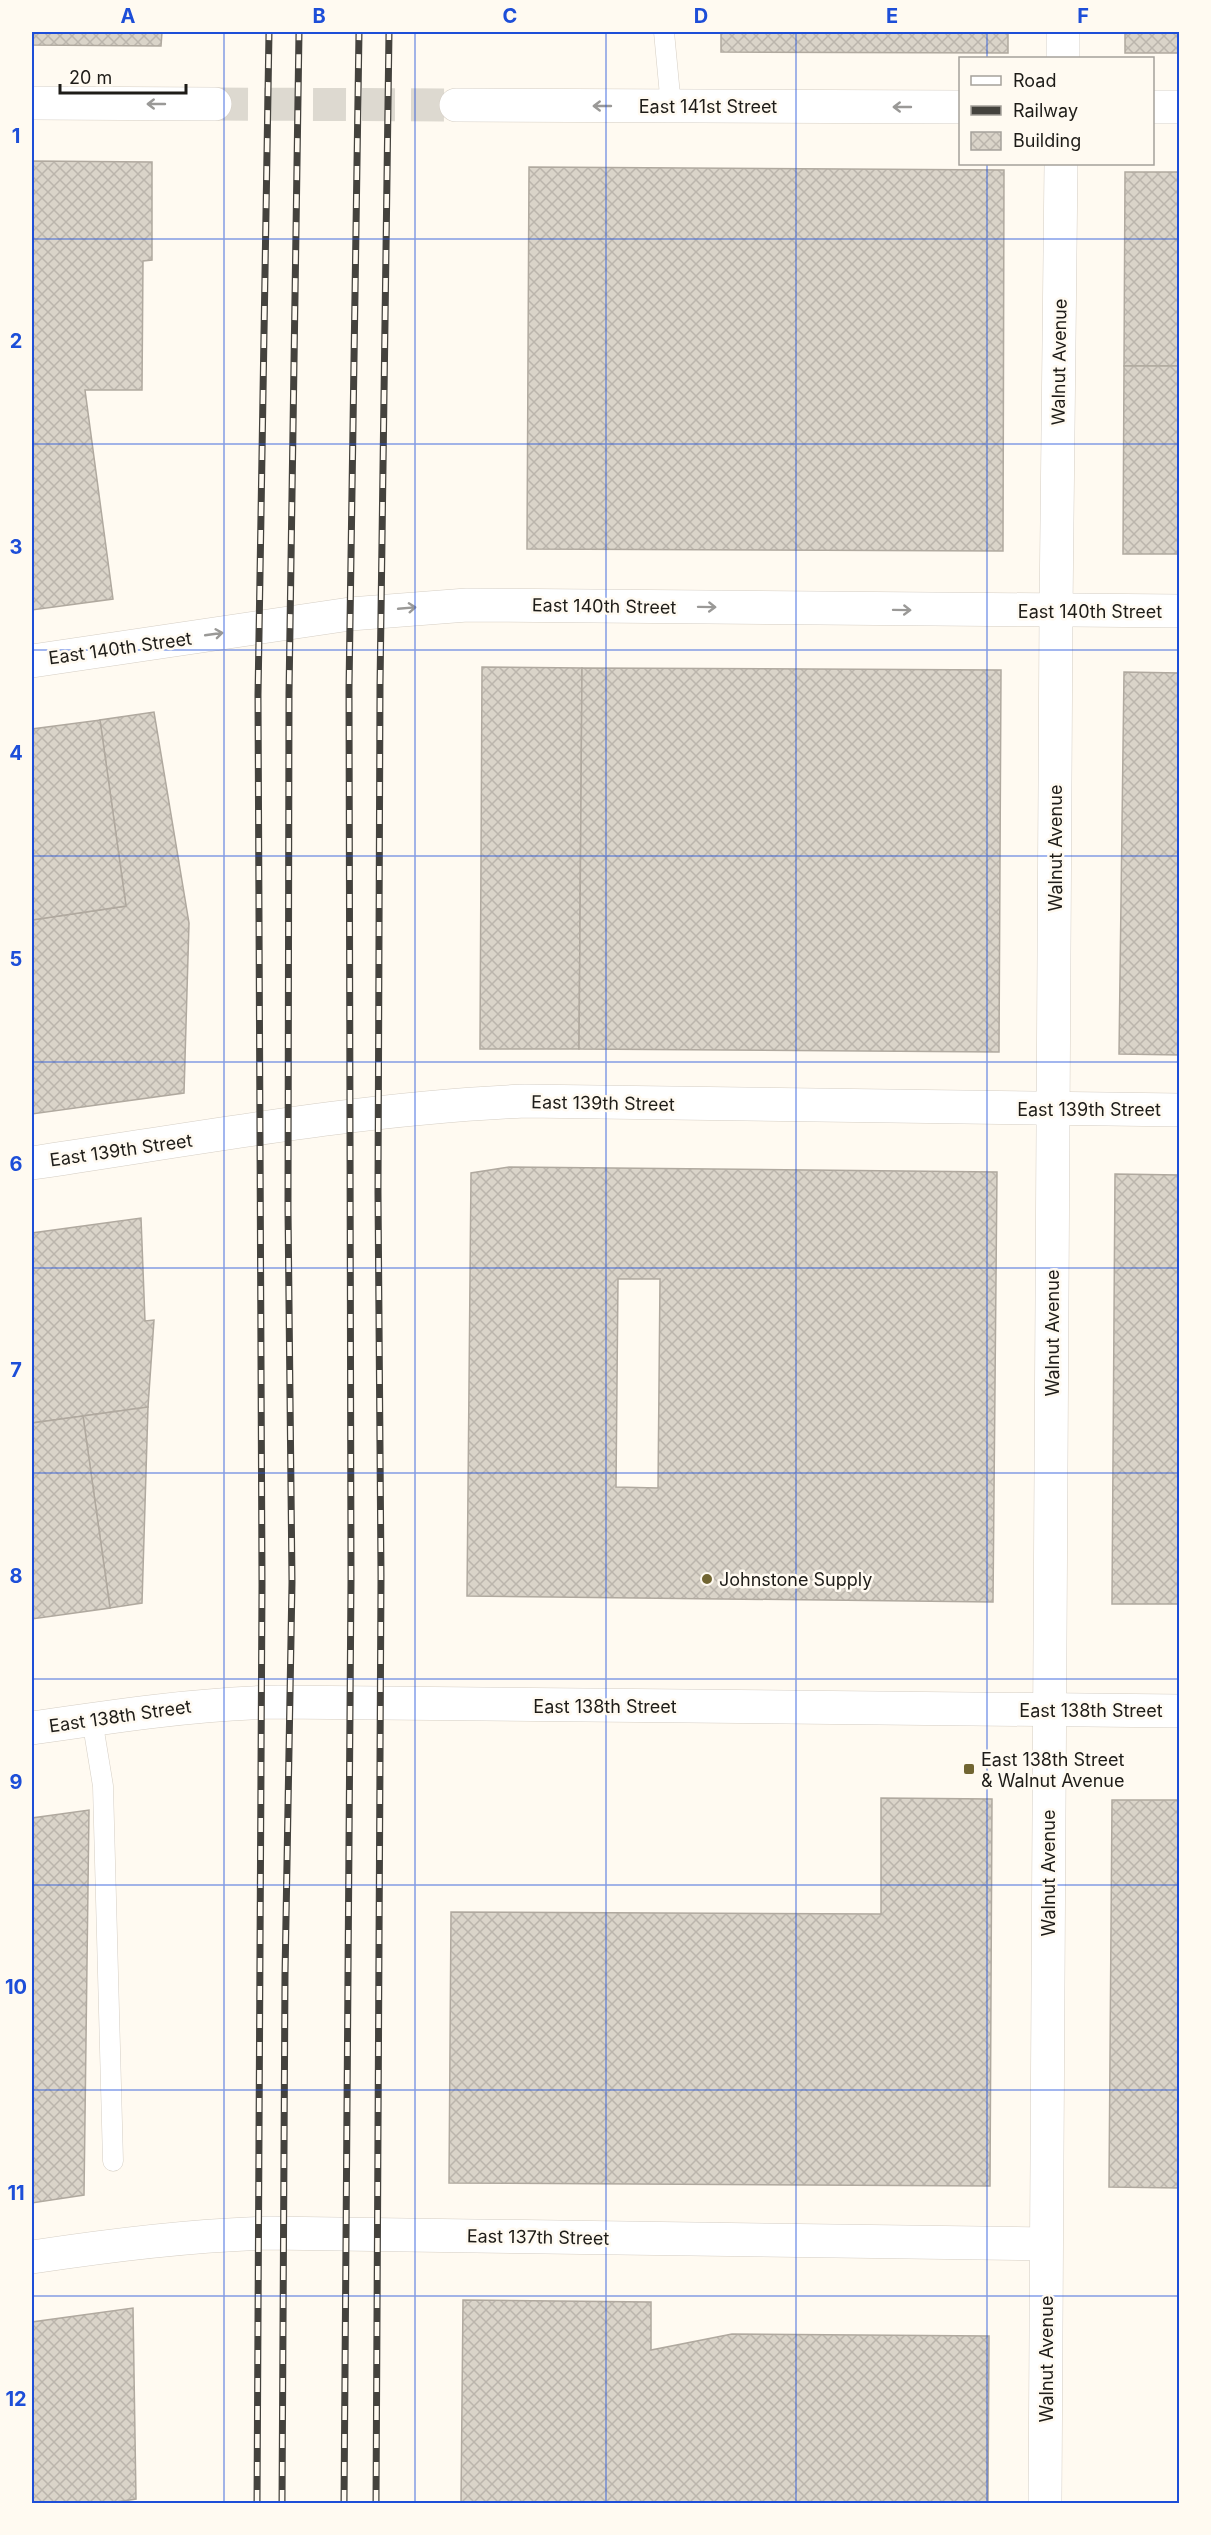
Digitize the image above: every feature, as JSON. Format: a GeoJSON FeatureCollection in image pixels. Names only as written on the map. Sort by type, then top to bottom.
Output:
{"type":"FeatureCollection","features":[{"type":"Feature","properties":{"kind":"street"},"geometry":{"type":"LineString","coordinates":[[1063,32],[1063,57]]}},
{"type":"Feature","properties":{"kind":"street"},"geometry":{"type":"LineString","coordinates":[[32,103],[215,104]]}},
{"type":"Feature","properties":{"kind":"street","name":"East 141st Street"},"geometry":{"type":"LineString","coordinates":[[456,105],[959,107]]}},
{"type":"Feature","properties":{"kind":"street"},"geometry":{"type":"LineString","coordinates":[[1154,107],[1179,107]]}},
{"type":"Feature","properties":{"kind":"street","name":"Walnut Avenue"},"geometry":{"type":"LineString","coordinates":[[1045,2504],[1056,611],[1061,165]]}},
{"type":"Feature","properties":{"kind":"street","name":"East 140th Street"},"geometry":{"type":"LineString","coordinates":[[32,662],[350,614],[467,605],[1179,611]]}},
{"type":"Feature","properties":{"kind":"street","name":"East 139th Street"},"geometry":{"type":"LineString","coordinates":[[32,1163],[375,1113],[464,1104],[525,1101],[1179,1110]]}},
{"type":"Feature","properties":{"kind":"street","name":"East 138th Street"},"geometry":{"type":"LineString","coordinates":[[32,1728],[173,1708],[278,1702],[1179,1711]]}},
{"type":"Feature","properties":{"kind":"street","name":"East 137th Street"},"geometry":{"type":"LineString","coordinates":[[32,2257],[162,2239],[212,2234],[270,2233],[1046,2244]]}},
{"type":"Feature","properties":{"kind":"lane"},"geometry":{"type":"LineString","coordinates":[[664,32],[671,106]]}},
{"type":"Feature","properties":{"kind":"lane"},"geometry":{"type":"LineString","coordinates":[[92,1719],[103,1786],[113,2161]]}},
{"type":"Feature","properties":{"kind":"building"},"geometry":{"type":"Polygon","coordinates":[[[32,32],[162,32],[161,46],[32,45],[32,32]]]}},
{"type":"Feature","properties":{"kind":"building"},"geometry":{"type":"Polygon","coordinates":[[[721,32],[1008,32],[1008,53],[721,52],[721,32]]]}},
{"type":"Feature","properties":{"kind":"building"},"geometry":{"type":"Polygon","coordinates":[[[1125,32],[1180,32],[1180,53],[1125,53],[1125,32]]]}},
{"type":"Feature","properties":{"kind":"building"},"geometry":{"type":"Polygon","coordinates":[[[32,161],[152,162],[152,260],[143,261],[142,390],[85,390],[113,599],[32,610],[32,161]]]}},
{"type":"Feature","properties":{"kind":"building"},"geometry":{"type":"Polygon","coordinates":[[[529,167],[1004,170],[1003,551],[527,549],[529,167]]]}},
{"type":"Feature","properties":{"kind":"building"},"geometry":{"type":"Polygon","coordinates":[[[1125,172],[1180,172],[1180,366],[1124,366],[1125,172]]]}},
{"type":"Feature","properties":{"kind":"building"},"geometry":{"type":"Polygon","coordinates":[[[1124,366],[1180,366],[1180,554],[1123,554],[1124,366]]]}},
{"type":"Feature","properties":{"kind":"building"},"geometry":{"type":"Polygon","coordinates":[[[482,667],[582,668],[579,1049],[480,1049],[482,667]]]}},
{"type":"Feature","properties":{"kind":"building"},"geometry":{"type":"Polygon","coordinates":[[[582,668],[1001,670],[999,1052],[579,1049],[582,668]]]}},
{"type":"Feature","properties":{"kind":"building"},"geometry":{"type":"Polygon","coordinates":[[[1124,672],[1180,673],[1180,1055],[1119,1054],[1124,672]]]}},
{"type":"Feature","properties":{"kind":"building"},"geometry":{"type":"Polygon","coordinates":[[[154,712],[189,923],[184,1093],[32,1114],[32,920],[126,906],[100,720],[154,712]]]}},
{"type":"Feature","properties":{"kind":"building"},"geometry":{"type":"Polygon","coordinates":[[[100,720],[126,906],[32,920],[32,729],[100,720]]]}},
{"type":"Feature","properties":{"kind":"building"},"geometry":{"type":"Polygon","coordinates":[[[509,1167],[997,1172],[993,1602],[467,1596],[471,1173],[509,1167]],[[618,1279],[616,1487],[658,1488],[660,1279],[618,1279]]]}},
{"type":"Feature","properties":{"kind":"building"},"geometry":{"type":"Polygon","coordinates":[[[1115,1174],[1180,1175],[1180,1604],[1112,1604],[1115,1174]]]}},
{"type":"Feature","properties":{"kind":"building"},"geometry":{"type":"Polygon","coordinates":[[[141,1218],[145,1321],[154,1320],[148,1407],[32,1423],[32,1233],[141,1218]]]}},
{"type":"Feature","properties":{"kind":"building"},"geometry":{"type":"Polygon","coordinates":[[[148,1407],[142,1603],[110,1608],[83,1416],[148,1407]]]}},
{"type":"Feature","properties":{"kind":"building"},"geometry":{"type":"Polygon","coordinates":[[[83,1416],[110,1608],[32,1619],[32,1423],[83,1416]]]}},
{"type":"Feature","properties":{"kind":"building"},"geometry":{"type":"Polygon","coordinates":[[[881,1798],[992,1799],[990,2186],[449,2183],[451,1912],[881,1914],[881,1798]]]}},
{"type":"Feature","properties":{"kind":"building"},"geometry":{"type":"Polygon","coordinates":[[[1112,1800],[1180,1800],[1180,2188],[1109,2187],[1112,1800]]]}},
{"type":"Feature","properties":{"kind":"building"},"geometry":{"type":"Polygon","coordinates":[[[89,1810],[84,2195],[32,2203],[32,1818],[89,1810]]]}},
{"type":"Feature","properties":{"kind":"building"},"geometry":{"type":"Polygon","coordinates":[[[463,2300],[651,2302],[651,2350],[732,2334],[989,2336],[988,2504],[461,2504],[463,2300]]]}},
{"type":"Feature","properties":{"kind":"building"},"geometry":{"type":"Polygon","coordinates":[[[133,2308],[136,2499],[103,2504],[32,2504],[32,2322],[133,2308]]]}},
{"type":"Feature","properties":{"kind":"tunnel"},"geometry":{"type":"LineString","coordinates":[[215,104],[456,105]]}},
{"type":"Feature","properties":{"kind":"railway"},"geometry":{"type":"LineString","coordinates":[[257,2504],[262,1584],[258,695],[269,32]]}},
{"type":"Feature","properties":{"kind":"railway"},"geometry":{"type":"LineString","coordinates":[[282,2504],[285,1975],[292,1582],[288,1209],[289,693],[299,32]]}},
{"type":"Feature","properties":{"kind":"railway"},"geometry":{"type":"LineString","coordinates":[[344,2504],[351,1579],[349,688],[359,32]]}},
{"type":"Feature","properties":{"kind":"railway"},"geometry":{"type":"LineString","coordinates":[[376,2504],[381,1576],[378,1192],[380,686],[389,32]]}},
{"type":"Feature","properties":{"kind":"place","name":"Johnstone Supply"},"geometry":{"type":"Point","coordinates":[707,1579]}},
{"type":"Feature","properties":{"kind":"place","name":"East 138th Street & Walnut Avenue"},"geometry":{"type":"Point","coordinates":[969,1769]}}]}
